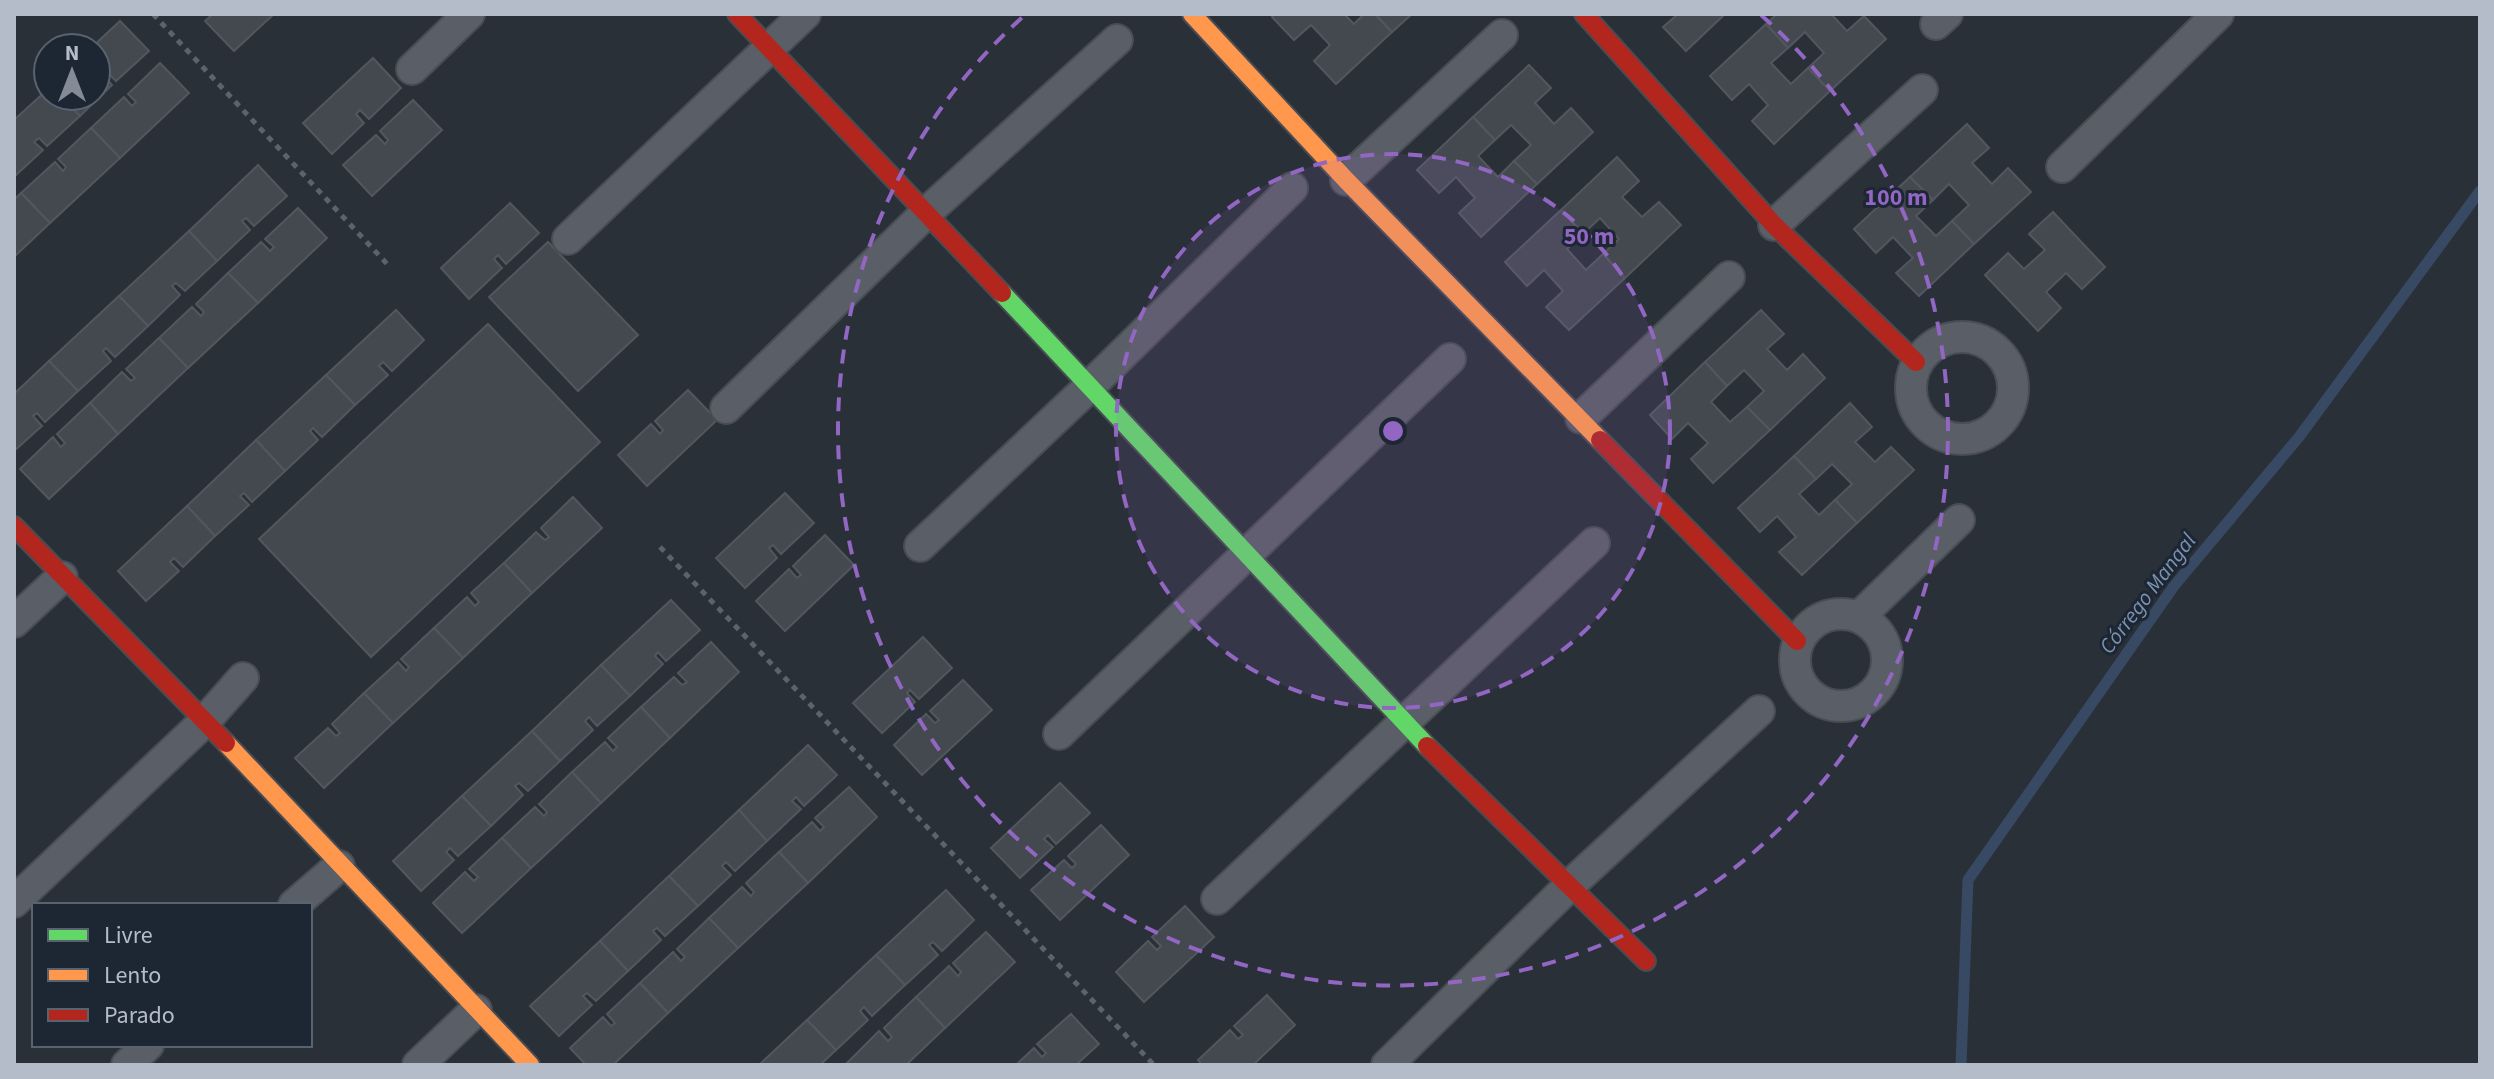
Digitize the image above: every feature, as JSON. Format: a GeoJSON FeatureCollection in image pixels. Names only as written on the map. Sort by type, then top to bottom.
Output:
{"type":"FeatureCollection","features":[{"type":"Feature","properties":{"kind":"street"},"geometry":{"type":"LineString","coordinates":[[412,69],[469,14]]}},
{"type":"Feature","properties":{"kind":"street"},"geometry":{"type":"LineString","coordinates":[[737,14],[1250,554],[1403,722],[1646,961]]}},
{"type":"Feature","properties":{"kind":"street"},"geometry":{"type":"LineString","coordinates":[[568,239],[805,14]]}},
{"type":"Feature","properties":{"kind":"street"},"geometry":{"type":"LineString","coordinates":[[1192,14],[1346,180],[1797,641]]}},
{"type":"Feature","properties":{"kind":"street"},"geometry":{"type":"LineString","coordinates":[[1584,14],[1774,225],[1916,362]]}},
{"type":"Feature","properties":{"kind":"street"},"geometry":{"type":"LineString","coordinates":[[2062,167],[2218,14]]}},
{"type":"Feature","properties":{"kind":"street"},"geometry":{"type":"LineString","coordinates":[[1346,180],[1502,35]]}},
{"type":"Feature","properties":{"kind":"street"},"geometry":{"type":"LineString","coordinates":[[726,408],[926,213],[1117,40]]}},
{"type":"Feature","properties":{"kind":"street"},"geometry":{"type":"LineString","coordinates":[[1774,225],[1922,90]]}},
{"type":"Feature","properties":{"kind":"street"},"geometry":{"type":"LineString","coordinates":[[920,546],[1090,386],[1292,188]]}},
{"type":"Feature","properties":{"kind":"street"},"geometry":{"type":"LineString","coordinates":[[1581,418],[1729,277]]}},
{"type":"Feature","properties":{"kind":"street"},"geometry":{"type":"LineString","coordinates":[[1059,734],[1450,359]]}},
{"type":"Feature","properties":{"kind":"street"},"geometry":{"type":"LineString","coordinates":[[1859,617],[1959,520]]}},
{"type":"Feature","properties":{"kind":"street"},"geometry":{"type":"LineString","coordinates":[[14,526],[205,721],[530,1065]]}},
{"type":"Feature","properties":{"kind":"street"},"geometry":{"type":"LineString","coordinates":[[1217,899],[1594,543]]}},
{"type":"Feature","properties":{"kind":"street"},"geometry":{"type":"LineString","coordinates":[[14,622],[62,577]]}},
{"type":"Feature","properties":{"kind":"street"},"geometry":{"type":"LineString","coordinates":[[1830,614],[1859,617],[1881,636],[1886,650],[1884,679],[1863,701],[1847,706],[1816,699],[1796,674],[1797,641],[1805,629],[1830,614]]}},
{"type":"Feature","properties":{"kind":"street"},"geometry":{"type":"LineString","coordinates":[[14,902],[205,721],[243,678]]}},
{"type":"Feature","properties":{"kind":"street"},"geometry":{"type":"LineString","coordinates":[[1387,1065],[1568,887],[1759,711]]}},
{"type":"Feature","properties":{"kind":"street"},"geometry":{"type":"LineString","coordinates":[[296,903],[339,866]]}},
{"type":"Feature","properties":{"kind":"street"},"geometry":{"type":"LineString","coordinates":[[418,1065],[476,1010]]}},
{"type":"Feature","properties":{"kind":"street"},"geometry":{"type":"LineString","coordinates":[[127,1065],[146,1047]]}},
{"type":"Feature","properties":{"kind":"path"},"geometry":{"type":"LineString","coordinates":[[153,14],[390,267]]}},
{"type":"Feature","properties":{"kind":"path"},"geometry":{"type":"LineString","coordinates":[[660,547],[1154,1065]]}},
{"type":"Feature","properties":{"kind":"building"},"geometry":{"type":"Polygon","coordinates":[[[213,14],[274,14],[234,51],[205,21],[213,14]]]}},
{"type":"Feature","properties":{"kind":"building"},"geometry":{"type":"Polygon","coordinates":[[[1275,14],[1344,14],[1354,24],[1364,14],[1375,14],[1392,32],[1336,84],[1314,61],[1330,45],[1311,25],[1294,40],[1272,17],[1275,14]]]}},
{"type":"Feature","properties":{"kind":"building"},"geometry":{"type":"Polygon","coordinates":[[[1375,14],[1412,14],[1392,32],[1375,14]]]}},
{"type":"Feature","properties":{"kind":"building"},"geometry":{"type":"Polygon","coordinates":[[[1678,14],[1725,14],[1686,51],[1663,27],[1678,14]]]}},
{"type":"Feature","properties":{"kind":"building"},"geometry":{"type":"Polygon","coordinates":[[[1777,14],[1831,14],[1847,31],[1864,16],[1886,39],[1830,91],[1808,68],[1824,53],[1805,32],[1788,48],[1766,24],[1777,14]]]}},
{"type":"Feature","properties":{"kind":"building"},"geometry":{"type":"Polygon","coordinates":[[[120,21],[149,51],[116,81],[112,77],[112,32],[108,32],[120,21]]]}},
{"type":"Feature","properties":{"kind":"building"},"geometry":{"type":"Polygon","coordinates":[[[1766,24],[1788,48],[1771,63],[1791,84],[1808,68],[1830,91],[1774,144],[1752,121],[1768,105],[1749,84],[1732,100],[1710,76],[1766,24]]]}},
{"type":"Feature","properties":{"kind":"building"},"geometry":{"type":"Polygon","coordinates":[[[373,58],[401,88],[369,119],[360,110],[356,114],[364,123],[332,154],[303,123],[373,58]]]}},
{"type":"Feature","properties":{"kind":"building"},"geometry":{"type":"Polygon","coordinates":[[[160,63],[189,93],[120,158],[91,128],[108,112],[112,112],[124,97],[132,106],[136,102],[128,94],[160,63]]]}},
{"type":"Feature","properties":{"kind":"building"},"geometry":{"type":"Polygon","coordinates":[[[1529,65],[1551,88],[1535,103],[1554,124],[1571,108],[1593,132],[1537,184],[1514,161],[1531,145],[1511,125],[1495,140],[1473,117],[1529,65]]]}},
{"type":"Feature","properties":{"kind":"building"},"geometry":{"type":"Polygon","coordinates":[[[413,100],[442,130],[372,196],[343,165],[376,135],[385,144],[388,140],[380,131],[413,100]]]}},
{"type":"Feature","properties":{"kind":"building"},"geometry":{"type":"Polygon","coordinates":[[[32,104],[32,112],[76,112],[80,116],[47,146],[39,138],[34,142],[43,150],[14,177],[14,120],[32,104]]]}},
{"type":"Feature","properties":{"kind":"building"},"geometry":{"type":"Polygon","coordinates":[[[1473,117],[1495,140],[1478,156],[1498,177],[1514,161],[1537,184],[1481,237],[1459,213],[1475,198],[1456,177],[1439,193],[1417,170],[1473,117]]]}},
{"type":"Feature","properties":{"kind":"building"},"geometry":{"type":"Polygon","coordinates":[[[1967,124],[1989,148],[1972,163],[1992,184],[2008,168],[2031,192],[1974,244],[1952,221],[1969,205],[1949,184],[1933,200],[1910,177],[1967,124]]]}},
{"type":"Feature","properties":{"kind":"building"},"geometry":{"type":"Polygon","coordinates":[[[91,128],[120,158],[50,223],[21,193],[55,162],[63,171],[66,167],[58,159],[91,128]]]}},
{"type":"Feature","properties":{"kind":"building"},"geometry":{"type":"Polygon","coordinates":[[[1617,157],[1639,181],[1622,197],[1642,217],[1659,202],[1681,225],[1625,278],[1603,254],[1619,239],[1600,218],[1583,234],[1561,210],[1617,157]]]}},
{"type":"Feature","properties":{"kind":"building"},"geometry":{"type":"Polygon","coordinates":[[[258,165],[287,196],[254,226],[246,218],[242,221],[250,230],[217,261],[189,231],[258,165]]]}},
{"type":"Feature","properties":{"kind":"building"},"geometry":{"type":"Polygon","coordinates":[[[1910,177],[1933,200],[1916,216],[1936,236],[1952,221],[1974,244],[1919,296],[1896,273],[1913,258],[1893,237],[1876,253],[1854,229],[1910,177]]]}},
{"type":"Feature","properties":{"kind":"building"},"geometry":{"type":"Polygon","coordinates":[[[21,193],[50,223],[14,257],[14,200],[21,193]]]}},
{"type":"Feature","properties":{"kind":"building"},"geometry":{"type":"Polygon","coordinates":[[[510,203],[539,233],[506,264],[498,255],[494,259],[502,268],[469,299],[441,268],[510,203]]]}},
{"type":"Feature","properties":{"kind":"building"},"geometry":{"type":"Polygon","coordinates":[[[298,208],[327,238],[258,303],[228,273],[261,242],[270,251],[274,247],[265,239],[298,208]]]}},
{"type":"Feature","properties":{"kind":"building"},"geometry":{"type":"Polygon","coordinates":[[[1561,210],[1583,234],[1567,249],[1586,270],[1603,254],[1625,278],[1569,330],[1546,307],[1563,291],[1544,270],[1527,286],[1505,262],[1561,210]]]}},
{"type":"Feature","properties":{"kind":"building"},"geometry":{"type":"Polygon","coordinates":[[[2053,212],[2105,267],[2082,289],[2066,273],[2046,292],[2061,308],[2038,331],[1985,275],[2008,253],[2024,269],[2045,250],[2029,234],[2053,212]]]}},
{"type":"Feature","properties":{"kind":"building"},"geometry":{"type":"Polygon","coordinates":[[[189,231],[217,261],[185,291],[176,283],[172,286],[180,295],[148,326],[119,296],[189,231]]]}},
{"type":"Feature","properties":{"kind":"building"},"geometry":{"type":"Polygon","coordinates":[[[548,242],[638,335],[578,391],[489,297],[548,242]]]}},
{"type":"Feature","properties":{"kind":"building"},"geometry":{"type":"Polygon","coordinates":[[[228,273],[258,303],[188,368],[159,338],[192,307],[201,316],[204,312],[196,304],[228,273]]]}},
{"type":"Feature","properties":{"kind":"building"},"geometry":{"type":"Polygon","coordinates":[[[119,296],[148,326],[115,357],[106,348],[103,351],[111,361],[78,391],[49,361],[119,296]]]}},
{"type":"Feature","properties":{"kind":"building"},"geometry":{"type":"Polygon","coordinates":[[[396,310],[424,340],[392,371],[383,362],[379,366],[388,375],[355,405],[326,375],[396,310]]]}},
{"type":"Feature","properties":{"kind":"building"},"geometry":{"type":"Polygon","coordinates":[[[1761,310],[1784,334],[1767,349],[1787,370],[1803,354],[1825,378],[1770,430],[1747,407],[1764,391],[1744,370],[1727,386],[1705,362],[1761,310]]]}},
{"type":"Feature","properties":{"kind":"building"},"geometry":{"type":"Polygon","coordinates":[[[488,324],[600,442],[371,657],[259,539],[488,324]]]}},
{"type":"Feature","properties":{"kind":"building"},"geometry":{"type":"Polygon","coordinates":[[[159,338],[188,368],[118,434],[90,403],[122,372],[131,381],[135,378],[126,369],[159,338]]]}},
{"type":"Feature","properties":{"kind":"building"},"geometry":{"type":"Polygon","coordinates":[[[49,361],[78,391],[45,422],[37,413],[33,416],[42,426],[14,451],[14,394],[49,361]]]}},
{"type":"Feature","properties":{"kind":"building"},"geometry":{"type":"Polygon","coordinates":[[[1705,362],[1727,386],[1711,402],[1730,422],[1747,407],[1770,430],[1713,483],[1691,459],[1708,443],[1688,423],[1672,439],[1650,415],[1705,362]]]}},
{"type":"Feature","properties":{"kind":"building"},"geometry":{"type":"Polygon","coordinates":[[[326,375],[355,405],[322,437],[313,428],[310,431],[318,440],[285,471],[256,440],[326,375]]]}},
{"type":"Feature","properties":{"kind":"building"},"geometry":{"type":"Polygon","coordinates":[[[688,390],[717,420],[647,486],[618,455],[651,424],[660,434],[663,430],[655,421],[688,390]]]}},
{"type":"Feature","properties":{"kind":"building"},"geometry":{"type":"Polygon","coordinates":[[[90,403],[118,434],[49,499],[20,469],[53,437],[61,447],[65,443],[57,434],[90,403]]]}},
{"type":"Feature","properties":{"kind":"building"},"geometry":{"type":"Polygon","coordinates":[[[1850,403],[1872,427],[1855,442],[1875,462],[1891,447],[1914,470],[1857,523],[1835,500],[1852,484],[1832,464],[1816,479],[1794,456],[1850,403]]]}},
{"type":"Feature","properties":{"kind":"building"},"geometry":{"type":"Polygon","coordinates":[[[256,440],[285,471],[252,502],[244,493],[240,496],[249,505],[215,536],[187,506],[256,440]]]}},
{"type":"Feature","properties":{"kind":"building"},"geometry":{"type":"Polygon","coordinates":[[[1794,456],[1816,479],[1799,494],[1819,515],[1835,500],[1857,523],[1802,575],[1779,552],[1796,537],[1777,516],[1760,532],[1738,508],[1794,456]]]}},
{"type":"Feature","properties":{"kind":"building"},"geometry":{"type":"Polygon","coordinates":[[[785,493],[814,523],[781,554],[773,545],[769,548],[777,558],[745,588],[716,558],[785,493]]]}},
{"type":"Feature","properties":{"kind":"building"},"geometry":{"type":"Polygon","coordinates":[[[573,497],[602,528],[532,593],[504,563],[536,532],[545,540],[549,537],[541,528],[573,497]]]}},
{"type":"Feature","properties":{"kind":"building"},"geometry":{"type":"Polygon","coordinates":[[[187,506],[215,536],[183,567],[174,558],[170,562],[179,571],[146,601],[118,571],[187,506]]]}},
{"type":"Feature","properties":{"kind":"building"},"geometry":{"type":"Polygon","coordinates":[[[825,535],[854,565],[785,631],[756,601],[789,569],[797,578],[801,575],[793,566],[825,535]]]}},
{"type":"Feature","properties":{"kind":"building"},"geometry":{"type":"Polygon","coordinates":[[[504,563],[532,593],[463,658],[434,628],[467,597],[475,606],[479,602],[471,593],[504,563]]]}},
{"type":"Feature","properties":{"kind":"building"},"geometry":{"type":"Polygon","coordinates":[[[671,600],[700,630],[666,661],[658,652],[655,656],[663,664],[630,696],[601,665],[671,600]]]}},
{"type":"Feature","properties":{"kind":"building"},"geometry":{"type":"Polygon","coordinates":[[[434,628],[463,658],[393,723],[364,693],[398,662],[406,671],[409,667],[401,659],[434,628]]]}},
{"type":"Feature","properties":{"kind":"building"},"geometry":{"type":"Polygon","coordinates":[[[923,637],[952,668],[919,699],[910,690],[907,693],[915,702],[882,733],[853,703],[923,637]]]}},
{"type":"Feature","properties":{"kind":"building"},"geometry":{"type":"Polygon","coordinates":[[[711,642],[739,672],[670,738],[641,707],[674,677],[682,685],[687,682],[678,673],[711,642]]]}},
{"type":"Feature","properties":{"kind":"building"},"geometry":{"type":"Polygon","coordinates":[[[601,665],[630,696],[597,726],[589,717],[585,721],[593,730],[560,761],[532,731],[601,665]]]}},
{"type":"Feature","properties":{"kind":"building"},"geometry":{"type":"Polygon","coordinates":[[[963,680],[992,710],[922,775],[894,745],[926,714],[935,723],[939,720],[930,711],[963,680]]]}},
{"type":"Feature","properties":{"kind":"building"},"geometry":{"type":"Polygon","coordinates":[[[364,693],[393,723],[324,788],[295,758],[328,728],[336,736],[340,733],[332,724],[364,693]]]}},
{"type":"Feature","properties":{"kind":"building"},"geometry":{"type":"Polygon","coordinates":[[[641,707],[670,738],[601,803],[572,772],[605,742],[613,751],[617,747],[608,738],[641,707]]]}},
{"type":"Feature","properties":{"kind":"building"},"geometry":{"type":"Polygon","coordinates":[[[532,731],[560,761],[528,791],[519,783],[515,786],[523,795],[491,826],[462,796],[532,731]]]}},
{"type":"Feature","properties":{"kind":"building"},"geometry":{"type":"Polygon","coordinates":[[[808,745],[837,775],[804,806],[796,797],[792,801],[801,809],[767,841],[739,810],[808,745]]]}},
{"type":"Feature","properties":{"kind":"building"},"geometry":{"type":"Polygon","coordinates":[[[572,772],[601,803],[531,868],[502,838],[535,807],[544,816],[547,812],[539,804],[572,772]]]}},
{"type":"Feature","properties":{"kind":"building"},"geometry":{"type":"Polygon","coordinates":[[[1060,783],[1090,813],[1056,844],[1048,835],[1044,839],[1053,847],[1020,878],[991,848],[1060,783]]]}},
{"type":"Feature","properties":{"kind":"building"},"geometry":{"type":"Polygon","coordinates":[[[849,787],[877,817],[808,883],[779,852],[812,822],[820,831],[824,827],[815,818],[849,787]]]}},
{"type":"Feature","properties":{"kind":"building"},"geometry":{"type":"Polygon","coordinates":[[[462,796],[491,826],[458,856],[450,848],[446,852],[454,860],[421,891],[393,861],[462,796]]]}},
{"type":"Feature","properties":{"kind":"building"},"geometry":{"type":"Polygon","coordinates":[[[739,810],[767,841],[735,871],[726,862],[722,866],[731,875],[698,906],[669,876],[739,810]]]}},
{"type":"Feature","properties":{"kind":"building"},"geometry":{"type":"Polygon","coordinates":[[[1101,825],[1129,855],[1060,920],[1031,890],[1064,860],[1072,868],[1076,864],[1068,856],[1101,825]]]}},
{"type":"Feature","properties":{"kind":"building"},"geometry":{"type":"Polygon","coordinates":[[[502,838],[531,868],[462,933],[433,903],[465,872],[474,881],[478,877],[469,869],[502,838]]]}},
{"type":"Feature","properties":{"kind":"building"},"geometry":{"type":"Polygon","coordinates":[[[779,852],[808,883],[738,948],[709,918],[742,887],[751,896],[754,892],[746,883],[779,852]]]}},
{"type":"Feature","properties":{"kind":"building"},"geometry":{"type":"Polygon","coordinates":[[[669,876],[698,906],[665,936],[657,928],[653,931],[661,940],[628,971],[600,941],[669,876]]]}},
{"type":"Feature","properties":{"kind":"building"},"geometry":{"type":"Polygon","coordinates":[[[946,890],[974,920],[942,951],[933,942],[929,945],[938,955],[905,985],[876,955],[946,890]]]}},
{"type":"Feature","properties":{"kind":"building"},"geometry":{"type":"Polygon","coordinates":[[[1185,906],[1214,937],[1144,1002],[1116,972],[1148,941],[1157,950],[1161,946],[1152,937],[1185,906]]]}},
{"type":"Feature","properties":{"kind":"building"},"geometry":{"type":"Polygon","coordinates":[[[709,918],[738,948],[668,1013],[640,983],[673,952],[681,961],[685,957],[677,949],[709,918]]]}},
{"type":"Feature","properties":{"kind":"building"},"geometry":{"type":"Polygon","coordinates":[[[986,932],[1015,962],[945,1028],[916,997],[949,966],[958,976],[961,972],[953,963],[986,932]]]}},
{"type":"Feature","properties":{"kind":"building"},"geometry":{"type":"Polygon","coordinates":[[[600,941],[628,971],[596,1001],[587,993],[583,996],[592,1005],[559,1036],[530,1006],[600,941]]]}},
{"type":"Feature","properties":{"kind":"building"},"geometry":{"type":"Polygon","coordinates":[[[876,955],[905,985],[872,1016],[864,1007],[860,1011],[868,1020],[836,1050],[807,1020],[876,955]]]}},
{"type":"Feature","properties":{"kind":"building"},"geometry":{"type":"Polygon","coordinates":[[[640,983],[668,1013],[613,1065],[586,1065],[570,1048],[603,1017],[611,1026],[615,1023],[607,1014],[640,983]]]}},
{"type":"Feature","properties":{"kind":"building"},"geometry":{"type":"Polygon","coordinates":[[[1267,995],[1295,1025],[1253,1065],[1202,1065],[1198,1060],[1230,1030],[1238,1039],[1243,1035],[1234,1026],[1267,995]]]}},
{"type":"Feature","properties":{"kind":"building"},"geometry":{"type":"Polygon","coordinates":[[[916,997],[945,1028],[906,1065],[847,1063],[879,1031],[888,1041],[892,1037],[884,1028],[916,997]]]}},
{"type":"Feature","properties":{"kind":"building"},"geometry":{"type":"Polygon","coordinates":[[[1071,1014],[1099,1044],[1076,1065],[1016,1065],[1034,1048],[1042,1057],[1046,1053],[1037,1044],[1071,1014]]]}},
{"type":"Feature","properties":{"kind":"building"},"geometry":{"type":"Polygon","coordinates":[[[807,1020],[836,1050],[820,1065],[759,1065],[807,1020]]]}},
{"type":"Feature","properties":{"kind":"waterway","name":"Córrego Mangal"},"geometry":{"type":"LineString","coordinates":[[1961,1065],[1968,880],[2174,586],[2299,437],[2480,191]]}},
{"type":"Feature","properties":{"kind":"traffic: fast"},"geometry":{"type":"LineString","coordinates":[[1002,293],[1427,746]]}},
{"type":"Feature","properties":{"kind":"traffic: slow"},"geometry":{"type":"LineString","coordinates":[[1192,14],[1346,180],[1600,440]]}},
{"type":"Feature","properties":{"kind":"traffic: slow"},"geometry":{"type":"LineString","coordinates":[[226,743],[530,1065]]}},
{"type":"Feature","properties":{"kind":"traffic: jam"},"geometry":{"type":"LineString","coordinates":[[737,14],[1002,293]]}},
{"type":"Feature","properties":{"kind":"traffic: jam"},"geometry":{"type":"LineString","coordinates":[[1584,14],[1774,225],[1916,362]]}},
{"type":"Feature","properties":{"kind":"traffic: jam"},"geometry":{"type":"LineString","coordinates":[[1600,440],[1797,641]]}},
{"type":"Feature","properties":{"kind":"traffic: jam"},"geometry":{"type":"LineString","coordinates":[[14,526],[226,743]]}},
{"type":"Feature","properties":{"kind":"traffic: jam"},"geometry":{"type":"LineString","coordinates":[[1427,746],[1646,961]]}}]}
